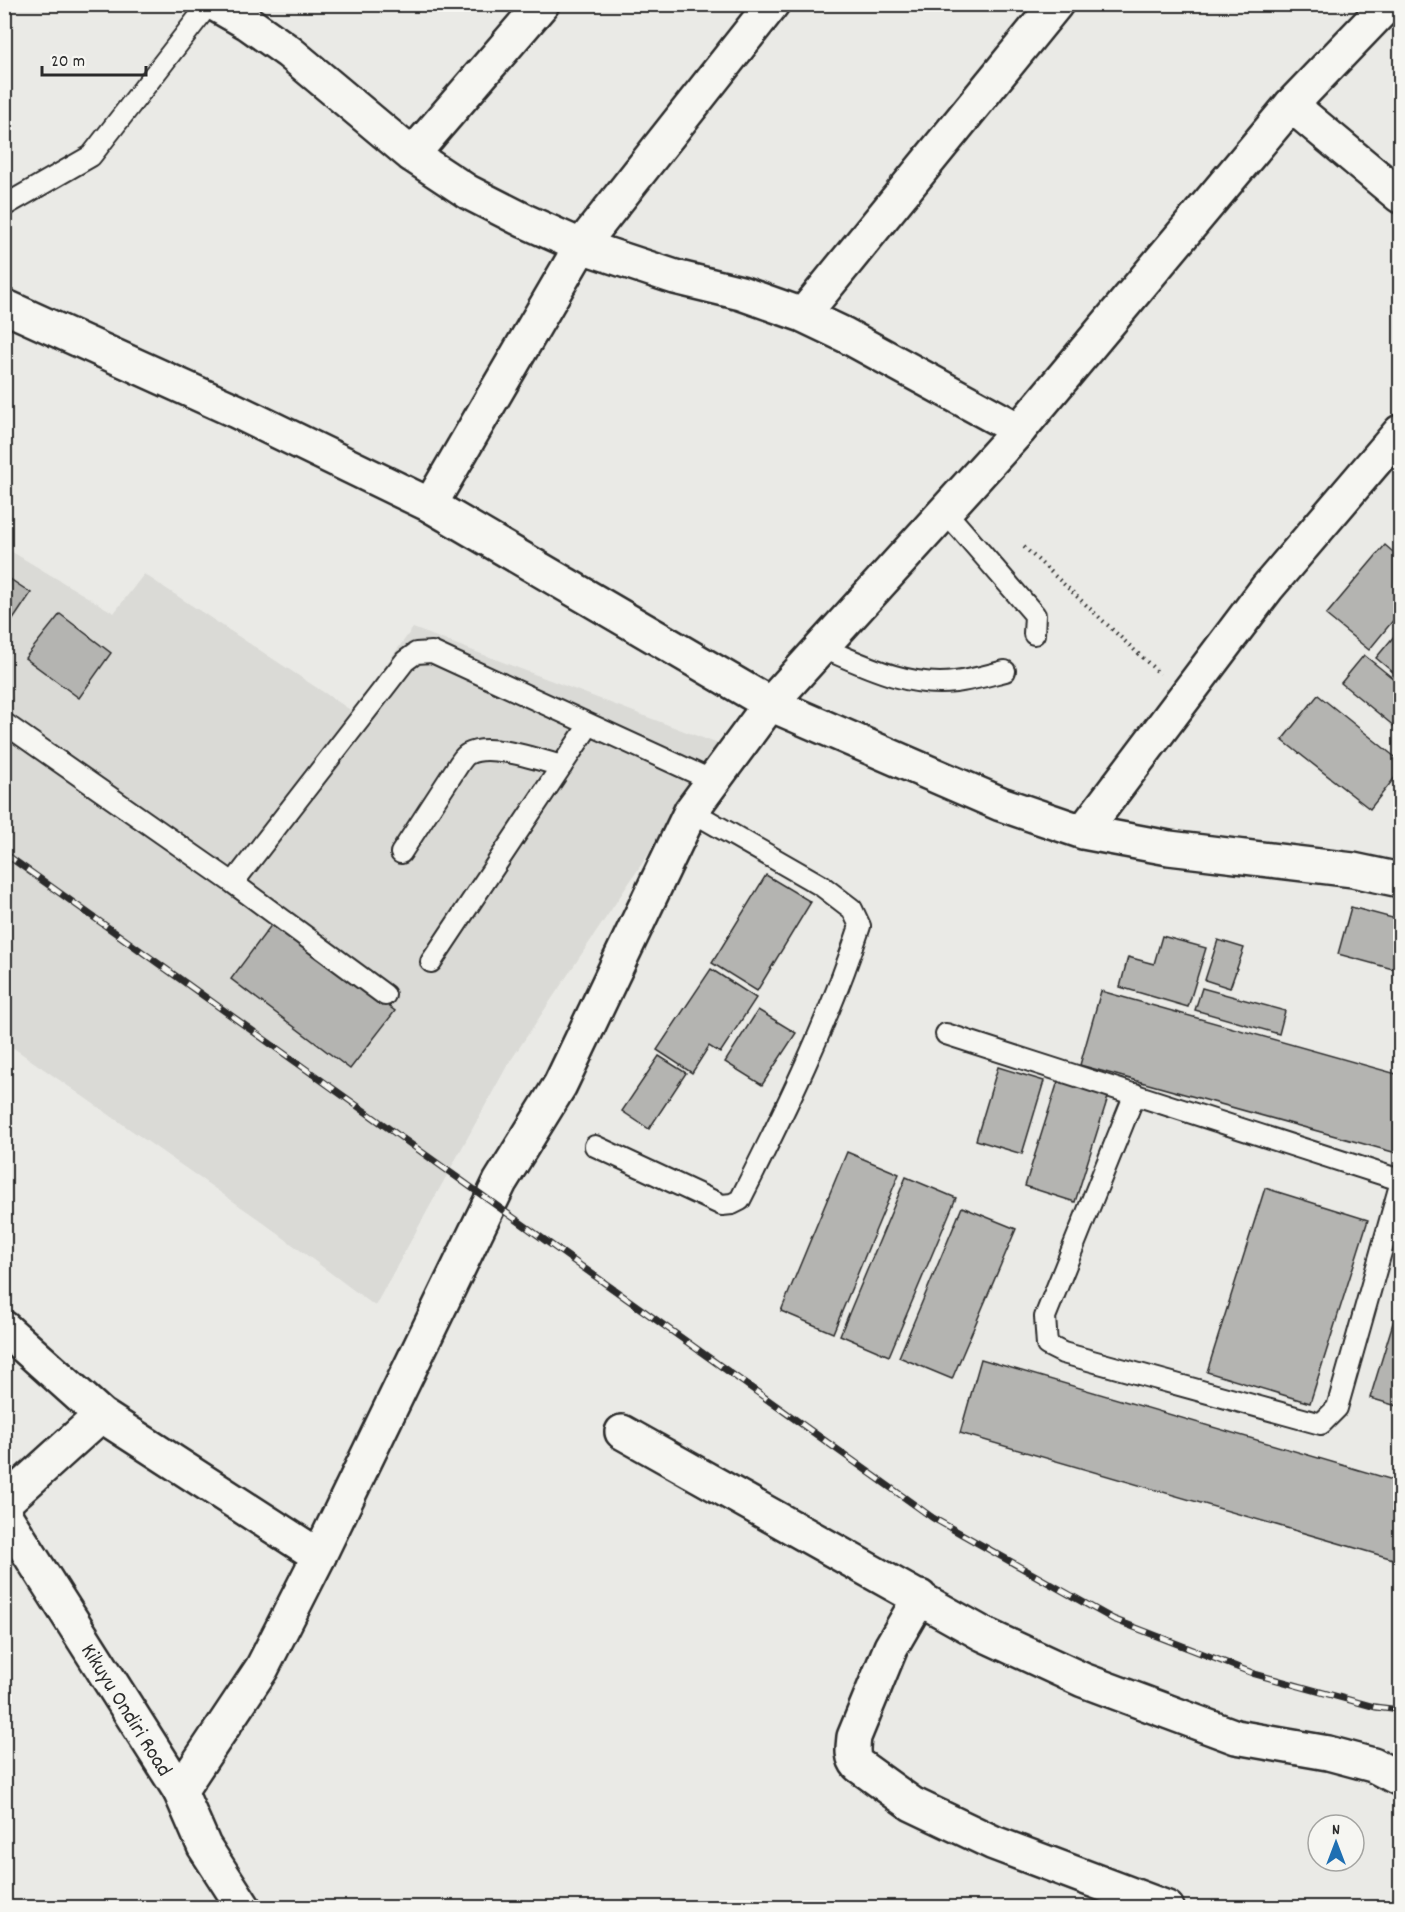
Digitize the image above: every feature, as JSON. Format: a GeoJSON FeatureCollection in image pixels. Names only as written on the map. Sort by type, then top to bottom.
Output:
{"type":"FeatureCollection","features":[{"type":"Feature","properties":{"kind":"street"},"geometry":{"type":"LineString","coordinates":[[215,4],[248,23],[289,52],[412,155],[468,192],[581,246],[675,277],[741,293],[803,315],[845,335],[1019,430]]}},
{"type":"Feature","properties":{"kind":"street"},"geometry":{"type":"LineString","coordinates":[[412,155],[542,4]]}},
{"type":"Feature","properties":{"kind":"street"},"geometry":{"type":"LineString","coordinates":[[430,505],[581,246],[772,4]]}},
{"type":"Feature","properties":{"kind":"street"},"geometry":{"type":"LineString","coordinates":[[803,315],[1056,4]]}},
{"type":"Feature","properties":{"kind":"street"},"geometry":{"type":"LineString","coordinates":[[180,1791],[261,1668],[319,1556],[500,1182],[560,1085],[692,811],[770,704],[1019,430],[1290,105],[1388,4]]}},
{"type":"Feature","properties":{"kind":"street"},"geometry":{"type":"LineString","coordinates":[[1290,105],[1401,196]]}},
{"type":"Feature","properties":{"kind":"street"},"geometry":{"type":"LineString","coordinates":[[4,306],[236,411],[430,505],[770,704],[1001,804],[1083,832],[1169,848],[1353,870],[1401,880]]}},
{"type":"Feature","properties":{"kind":"street"},"geometry":{"type":"LineString","coordinates":[[1083,832],[1267,588],[1401,432]]}},
{"type":"Feature","properties":{"kind":"street"},"geometry":{"type":"LineString","coordinates":[[4,1328],[100,1415],[319,1556]]}},
{"type":"Feature","properties":{"kind":"street"},"geometry":{"type":"LineString","coordinates":[[4,1503],[100,1415]]}},
{"type":"Feature","properties":{"kind":"street"},"geometry":{"type":"LineString","coordinates":[[622,1432],[984,1634],[1083,1680],[1236,1737],[1328,1753],[1373,1765],[1401,1779]]}},
{"type":"Feature","properties":{"kind":"street","name":"Kikuyu Ondiri Road"},"geometry":{"type":"LineString","coordinates":[[4,1514],[180,1791],[204,1845],[243,1908]]}},
{"type":"Feature","properties":{"kind":"street"},"geometry":{"type":"LineString","coordinates":[[920,1597],[891,1647],[854,1737],[854,1760],[912,1804],[994,1843],[1167,1908]]}},
{"type":"Feature","properties":{"kind":"lane"},"geometry":{"type":"LineString","coordinates":[[4,206],[91,156],[209,4]]}},
{"type":"Feature","properties":{"kind":"lane"},"geometry":{"type":"LineString","coordinates":[[945,511],[1035,615],[1034,634]]}},
{"type":"Feature","properties":{"kind":"lane"},"geometry":{"type":"LineString","coordinates":[[821,647],[879,671],[914,681],[954,683],[1005,671]]}},
{"type":"Feature","properties":{"kind":"lane"},"geometry":{"type":"LineString","coordinates":[[233,883],[405,661],[416,653],[432,652],[713,781]]}},
{"type":"Feature","properties":{"kind":"lane"},"geometry":{"type":"LineString","coordinates":[[4,723],[233,883],[385,995]]}},
{"type":"Feature","properties":{"kind":"lane"},"geometry":{"type":"LineString","coordinates":[[431,962],[589,725]]}},
{"type":"Feature","properties":{"kind":"lane"},"geometry":{"type":"LineString","coordinates":[[401,853],[459,764],[465,756],[472,752],[508,753],[562,766]]}},
{"type":"Feature","properties":{"kind":"lane"},"geometry":{"type":"LineString","coordinates":[[595,1146],[722,1205],[740,1200],[793,1093],[843,977],[860,926],[852,909],[822,886],[692,811]]}},
{"type":"Feature","properties":{"kind":"lane"},"geometry":{"type":"LineString","coordinates":[[946,1034],[1401,1180]]}},
{"type":"Feature","properties":{"kind":"lane"},"geometry":{"type":"LineString","coordinates":[[1135,1094],[1045,1317],[1047,1345],[1063,1353],[1320,1424],[1337,1408],[1401,1185]]}},
{"type":"Feature","properties":{"kind":"path"},"geometry":{"type":"LineString","coordinates":[[1024,547],[1168,681]]}},
{"type":"Feature","properties":{"kind":"shaded area"},"geometry":{"type":"Polygon","coordinates":[[[4,547],[114,613],[144,574],[352,711],[413,628],[721,745],[507,1066],[375,1306],[257,1218],[5,1042],[4,547]]]}},
{"type":"Feature","properties":{"kind":"building"},"geometry":{"type":"Polygon","coordinates":[[[1385,545],[1400,558],[1400,612],[1369,650],[1326,615],[1385,545]]]}},
{"type":"Feature","properties":{"kind":"building"},"geometry":{"type":"Polygon","coordinates":[[[4,575],[31,593],[4,633],[4,575]]]}},
{"type":"Feature","properties":{"kind":"building"},"geometry":{"type":"Polygon","coordinates":[[[60,614],[111,653],[79,698],[25,658],[60,614]]]}},
{"type":"Feature","properties":{"kind":"building"},"geometry":{"type":"Polygon","coordinates":[[[1400,629],[1400,678],[1376,658],[1400,629]]]}},
{"type":"Feature","properties":{"kind":"building"},"geometry":{"type":"Polygon","coordinates":[[[1364,655],[1400,684],[1400,731],[1341,683],[1364,655]]]}},
{"type":"Feature","properties":{"kind":"building"},"geometry":{"type":"Polygon","coordinates":[[[1318,695],[1400,761],[1400,771],[1370,809],[1282,740],[1318,695]]]}},
{"type":"Feature","properties":{"kind":"building"},"geometry":{"type":"Polygon","coordinates":[[[766,875],[811,902],[757,991],[712,963],[766,875]]]}},
{"type":"Feature","properties":{"kind":"building"},"geometry":{"type":"Polygon","coordinates":[[[1351,907],[1400,920],[1400,971],[1338,954],[1351,907]]]}},
{"type":"Feature","properties":{"kind":"building"},"geometry":{"type":"Polygon","coordinates":[[[275,920],[395,1011],[350,1069],[231,979],[275,920]]]}},
{"type":"Feature","properties":{"kind":"building"},"geometry":{"type":"Polygon","coordinates":[[[1162,936],[1206,948],[1188,1007],[1120,987],[1128,957],[1154,964],[1162,936]]]}},
{"type":"Feature","properties":{"kind":"building"},"geometry":{"type":"Polygon","coordinates":[[[1218,940],[1244,948],[1230,988],[1205,980],[1218,940]]]}},
{"type":"Feature","properties":{"kind":"building"},"geometry":{"type":"Polygon","coordinates":[[[711,969],[756,998],[720,1053],[709,1046],[692,1073],[657,1050],[711,969]]]}},
{"type":"Feature","properties":{"kind":"building"},"geometry":{"type":"Polygon","coordinates":[[[1202,988],[1285,1011],[1279,1034],[1195,1010],[1202,988]]]}},
{"type":"Feature","properties":{"kind":"building"},"geometry":{"type":"Polygon","coordinates":[[[1101,991],[1400,1075],[1400,1154],[1080,1065],[1101,991]]]}},
{"type":"Feature","properties":{"kind":"building"},"geometry":{"type":"Polygon","coordinates":[[[758,1010],[796,1033],[762,1085],[725,1062],[758,1010]]]}},
{"type":"Feature","properties":{"kind":"building"},"geometry":{"type":"Polygon","coordinates":[[[659,1056],[686,1073],[649,1129],[622,1111],[659,1056]]]}},
{"type":"Feature","properties":{"kind":"building"},"geometry":{"type":"Polygon","coordinates":[[[998,1067],[1044,1081],[1022,1154],[976,1140],[998,1067]]]}},
{"type":"Feature","properties":{"kind":"building"},"geometry":{"type":"Polygon","coordinates":[[[1059,1078],[1109,1094],[1075,1202],[1025,1186],[1059,1078]]]}},
{"type":"Feature","properties":{"kind":"building"},"geometry":{"type":"Polygon","coordinates":[[[847,1152],[899,1174],[833,1333],[781,1311],[847,1152]]]}},
{"type":"Feature","properties":{"kind":"building"},"geometry":{"type":"Polygon","coordinates":[[[906,1177],[956,1198],[889,1356],[840,1335],[906,1177]]]}},
{"type":"Feature","properties":{"kind":"building"},"geometry":{"type":"Polygon","coordinates":[[[1265,1188],[1368,1220],[1310,1403],[1207,1372],[1265,1188]]]}},
{"type":"Feature","properties":{"kind":"building"},"geometry":{"type":"Polygon","coordinates":[[[962,1207],[1016,1229],[952,1379],[899,1357],[962,1207]]]}},
{"type":"Feature","properties":{"kind":"building"},"geometry":{"type":"Polygon","coordinates":[[[1400,1300],[1400,1407],[1370,1398],[1400,1300]]]}},
{"type":"Feature","properties":{"kind":"building"},"geometry":{"type":"Polygon","coordinates":[[[981,1359],[1400,1482],[1400,1561],[960,1433],[981,1359]]]}},
{"type":"Feature","properties":{"kind":"railway"},"geometry":{"type":"LineString","coordinates":[[4,853],[933,1518],[1113,1619],[1255,1674],[1375,1707],[1400,1710]]}}]}
